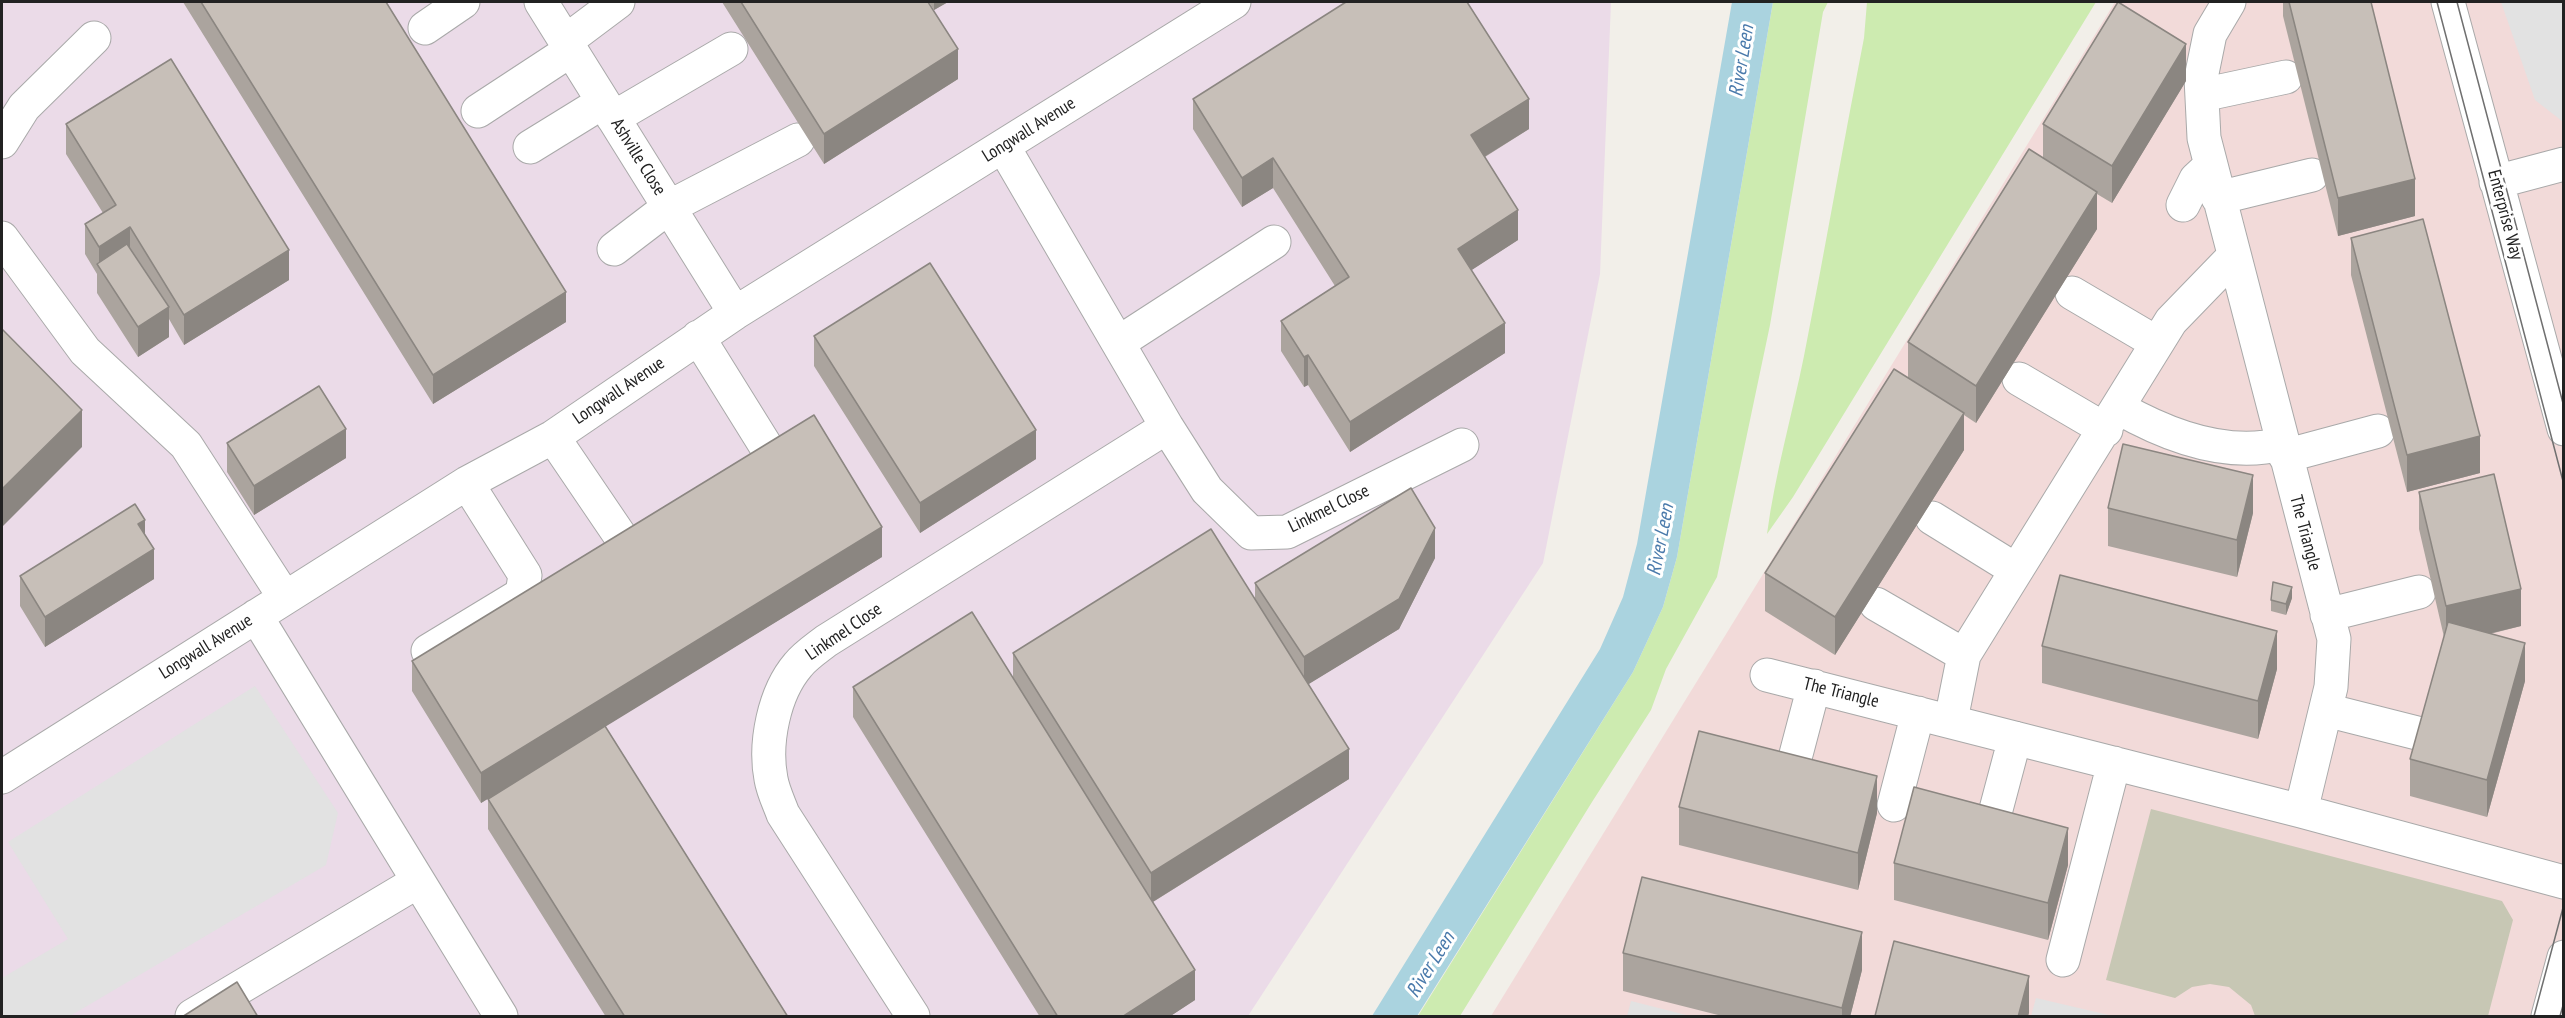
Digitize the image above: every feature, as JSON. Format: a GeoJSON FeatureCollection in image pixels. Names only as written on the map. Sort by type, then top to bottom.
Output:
{"type":"FeatureCollection","features":[{"type":"Feature","properties":{"kind":"street"},"geometry":{"type":"LineString","coordinates":[[426,28],[463,2]]}},
{"type":"Feature","properties":{"kind":"street","name":"Ashville Close"},"geometry":{"type":"LineString","coordinates":[[541,2],[735,313]]}},
{"type":"Feature","properties":{"kind":"street"},"geometry":{"type":"LineString","coordinates":[[478,111],[568,46],[618,2]]}},
{"type":"Feature","properties":{"kind":"street","name":"Longwall Avenue"},"geometry":{"type":"LineString","coordinates":[[2,777],[467,483],[553,437],[735,313],[1234,2]]}},
{"type":"Feature","properties":{"kind":"street","name":"The Triangle"},"geometry":{"type":"LineString","coordinates":[[2229,2],[2210,34],[2201,78],[2204,138],[2327,615],[2334,652],[2326,710],[2301,811]]}},
{"type":"Feature","properties":{"kind":"street","name":"Enterprise Way"},"geometry":{"type":"LineString","coordinates":[[2448,2],[2564,429]]}},
{"type":"Feature","properties":{"kind":"street"},"geometry":{"type":"LineString","coordinates":[[2,142],[24,107],[94,38]]}},
{"type":"Feature","properties":{"kind":"street"},"geometry":{"type":"LineString","coordinates":[[530,147],[731,49]]}},
{"type":"Feature","properties":{"kind":"street"},"geometry":{"type":"LineString","coordinates":[[2202,95],[2286,77]]}},
{"type":"Feature","properties":{"kind":"street"},"geometry":{"type":"LineString","coordinates":[[614,249],[669,207],[798,140]]}},
{"type":"Feature","properties":{"kind":"street","name":"Linkmel Close"},"geometry":{"type":"LineString","coordinates":[[1004,146],[1167,428],[1207,490],[1251,533],[1287,532],[1462,446]]}},
{"type":"Feature","properties":{"kind":"street"},"geometry":{"type":"LineString","coordinates":[[2496,182],[2564,164]]}},
{"type":"Feature","properties":{"kind":"street"},"geometry":{"type":"LineString","coordinates":[[2183,206],[2196,179],[2211,165]]}},
{"type":"Feature","properties":{"kind":"street"},"geometry":{"type":"LineString","coordinates":[[2218,198],[2312,175]]}},
{"type":"Feature","properties":{"kind":"street"},"geometry":{"type":"LineString","coordinates":[[2,238],[85,351],[186,445],[285,598]]}},
{"type":"Feature","properties":{"kind":"street"},"geometry":{"type":"LineString","coordinates":[[1118,343],[1274,242]]}},
{"type":"Feature","properties":{"kind":"street"},"geometry":{"type":"LineString","coordinates":[[1951,720],[1964,655],[2171,321],[2233,257]]}},
{"type":"Feature","properties":{"kind":"street"},"geometry":{"type":"LineString","coordinates":[[2072,293],[2157,343]]}},
{"type":"Feature","properties":{"kind":"street"},"geometry":{"type":"LineString","coordinates":[[698,337],[767,448]]}},
{"type":"Feature","properties":{"kind":"street"},"geometry":{"type":"LineString","coordinates":[[2019,379],[2112,419],[2223,448],[2284,450],[2378,431]]}},
{"type":"Feature","properties":{"kind":"street","name":"Linkmel Close"},"geometry":{"type":"LineString","coordinates":[[913,1017],[783,814],[771,780],[769,747],[776,710],[786,685],[798,664],[826,641],[1167,428]]}},
{"type":"Feature","properties":{"kind":"street"},"geometry":{"type":"LineString","coordinates":[[553,437],[629,549]]}},
{"type":"Feature","properties":{"kind":"street"},"geometry":{"type":"LineString","coordinates":[[428,651],[522,594],[525,575],[467,483]]}},
{"type":"Feature","properties":{"kind":"street"},"geometry":{"type":"LineString","coordinates":[[1932,518],[2016,570]]}},
{"type":"Feature","properties":{"kind":"street"},"geometry":{"type":"LineString","coordinates":[[2327,615],[2419,592]]}},
{"type":"Feature","properties":{"kind":"street"},"geometry":{"type":"LineString","coordinates":[[1876,604],[1964,655]]}},
{"type":"Feature","properties":{"kind":"street"},"geometry":{"type":"LineString","coordinates":[[256,616],[501,1017]]}},
{"type":"Feature","properties":{"kind":"street","name":"The Triangle"},"geometry":{"type":"LineString","coordinates":[[1767,675],[1951,720],[2564,882]]}},
{"type":"Feature","properties":{"kind":"street"},"geometry":{"type":"LineString","coordinates":[[1790,777],[1814,686]]}},
{"type":"Feature","properties":{"kind":"street"},"geometry":{"type":"LineString","coordinates":[[2326,710],[2417,733]]}},
{"type":"Feature","properties":{"kind":"street"},"geometry":{"type":"LineString","coordinates":[[1894,805],[1918,713]]}},
{"type":"Feature","properties":{"kind":"street"},"geometry":{"type":"LineString","coordinates":[[1990,832],[2015,738]]}},
{"type":"Feature","properties":{"kind":"street"},"geometry":{"type":"LineString","coordinates":[[2063,960],[2114,763]]}},
{"type":"Feature","properties":{"kind":"street"},"geometry":{"type":"LineString","coordinates":[[192,1017],[417,882]]}},
{"type":"Feature","properties":{"kind":"street"},"geometry":{"type":"LineString","coordinates":[[2548,1017],[2564,957]]}},
{"type":"Feature","properties":{"kind":"shaded area"},"geometry":{"type":"Polygon","coordinates":[[[2,2],[1611,2],[1600,274],[1543,563],[1248,1016],[2,1016],[2,2]]]}},
{"type":"Feature","properties":{"kind":"shaded area"},"geometry":{"type":"Polygon","coordinates":[[[2115,2],[2563,2],[2563,1016],[1491,1016],[2115,2]]]}},
{"type":"Feature","properties":{"kind":"shaded area"},"geometry":{"type":"Polygon","coordinates":[[[2501,2],[2563,2],[2563,127],[2562,121],[2535,100],[2501,2]]]}},
{"type":"Feature","properties":{"kind":"shaded area"},"geometry":{"type":"Polygon","coordinates":[[[255,686],[338,813],[326,865],[70,1016],[2,1016],[2,978],[68,939],[8,842],[255,686]]]}},
{"type":"Feature","properties":{"kind":"shaded area"},"geometry":{"type":"Polygon","coordinates":[[[2151,809],[2502,901],[2513,920],[2488,1016],[2255,1016],[2251,1005],[2229,987],[2210,984],[2192,987],[2175,998],[2106,980],[2151,809]]]}},
{"type":"Feature","properties":{"kind":"shaded area"},"geometry":{"type":"Polygon","coordinates":[[[2036,998],[2113,1016],[2031,1016],[2036,998]]]}},
{"type":"Feature","properties":{"kind":"shaded area"},"geometry":{"type":"Polygon","coordinates":[[[1631,1001],[1690,1016],[1627,1016],[1631,1001]]]}},
{"type":"Feature","properties":{"kind":"green space"},"geometry":{"type":"Polygon","coordinates":[[[1773,2],[1828,2],[1823,12],[1770,325],[1717,577],[1666,669],[1651,710],[1460,1016],[1418,1016],[1633,672],[1663,607],[1677,557],[1773,2]]]}},
{"type":"Feature","properties":{"kind":"green space"},"geometry":{"type":"Polygon","coordinates":[[[1867,2],[2096,2],[1793,497],[1767,534],[1774,489],[1804,356],[1864,38],[1867,2]]]}},
{"type":"Feature","properties":{"kind":"water","name":"River Leen"},"geometry":{"type":"Polygon","coordinates":[[[1732,2],[1773,2],[1677,557],[1663,607],[1633,672],[1417,1016],[1372,1016],[1600,649],[1623,597],[1637,544],[1732,2]]]}},
{"type":"Feature","properties":{"kind":"building"},"geometry":{"type":"Polygon","coordinates":[[[201,2],[386,2],[566,292],[433,375],[201,2]]]}},
{"type":"Feature","properties":{"kind":"building"},"geometry":{"type":"Polygon","coordinates":[[[741,2],[928,2],[958,49],[824,134],[741,2]]]}},
{"type":"Feature","properties":{"kind":"building"},"geometry":{"type":"Polygon","coordinates":[[[1346,2],[1467,2],[1529,99],[1471,135],[1518,210],[1458,249],[1505,323],[1350,422],[1308,355],[1304,357],[1281,321],[1349,277],[1273,158],[1242,178],[1193,99],[1346,2]]]}},
{"type":"Feature","properties":{"kind":"building"},"geometry":{"type":"Polygon","coordinates":[[[2118,2],[2186,44],[2112,166],[2043,124],[2118,2]]]}},
{"type":"Feature","properties":{"kind":"building"},"geometry":{"type":"Polygon","coordinates":[[[2289,2],[2371,2],[2415,179],[2338,198],[2289,2]]]}},
{"type":"Feature","properties":{"kind":"building"},"geometry":{"type":"Polygon","coordinates":[[[171,59],[289,250],[184,315],[130,227],[99,247],[85,224],[116,205],[66,124],[171,59]]]}},
{"type":"Feature","properties":{"kind":"building"},"geometry":{"type":"Polygon","coordinates":[[[2029,149],[2097,192],[1976,386],[1908,342],[2029,149]]]}},
{"type":"Feature","properties":{"kind":"building"},"geometry":{"type":"Polygon","coordinates":[[[2423,219],[2480,436],[2407,455],[2351,238],[2423,219]]]}},
{"type":"Feature","properties":{"kind":"building"},"geometry":{"type":"Polygon","coordinates":[[[127,244],[169,307],[138,327],[97,264],[127,244]]]}},
{"type":"Feature","properties":{"kind":"building"},"geometry":{"type":"Polygon","coordinates":[[[930,263],[1036,430],[920,503],[814,336],[930,263]]]}},
{"type":"Feature","properties":{"kind":"building"},"geometry":{"type":"Polygon","coordinates":[[[2,329],[82,410],[2,489],[2,329]]]}},
{"type":"Feature","properties":{"kind":"building"},"geometry":{"type":"Polygon","coordinates":[[[1894,369],[1964,413],[1835,617],[1765,573],[1894,369]]]}},
{"type":"Feature","properties":{"kind":"building"},"geometry":{"type":"Polygon","coordinates":[[[319,386],[346,429],[254,486],[227,443],[319,386]]]}},
{"type":"Feature","properties":{"kind":"building"},"geometry":{"type":"Polygon","coordinates":[[[814,415],[882,527],[481,773],[412,661],[814,415]]]}},
{"type":"Feature","properties":{"kind":"building"},"geometry":{"type":"Polygon","coordinates":[[[2123,444],[2253,475],[2237,540],[2108,508],[2123,444]]]}},
{"type":"Feature","properties":{"kind":"building"},"geometry":{"type":"Polygon","coordinates":[[[2494,474],[2521,589],[2446,606],[2419,492],[2494,474]]]}},
{"type":"Feature","properties":{"kind":"building"},"geometry":{"type":"Polygon","coordinates":[[[1411,488],[1435,528],[1399,599],[1304,657],[1255,583],[1411,488]]]}},
{"type":"Feature","properties":{"kind":"building"},"geometry":{"type":"Polygon","coordinates":[[[135,504],[145,520],[138,524],[154,549],[45,617],[20,576],[135,504]]]}},
{"type":"Feature","properties":{"kind":"building"},"geometry":{"type":"Polygon","coordinates":[[[1211,529],[1349,749],[1151,873],[1013,653],[1211,529]]]}},
{"type":"Feature","properties":{"kind":"building"},"geometry":{"type":"Polygon","coordinates":[[[2060,575],[2277,631],[2258,701],[2042,646],[2060,575]]]}},
{"type":"Feature","properties":{"kind":"building"},"geometry":{"type":"Polygon","coordinates":[[[2273,582],[2292,587],[2286,604],[2271,600],[2273,582]]]}},
{"type":"Feature","properties":{"kind":"building"},"geometry":{"type":"Polygon","coordinates":[[[972,612],[1195,970],[1122,1017],[1058,1017],[853,687],[972,612]]]}},
{"type":"Feature","properties":{"kind":"building"},"geometry":{"type":"Polygon","coordinates":[[[2448,622],[2525,643],[2487,780],[2410,759],[2448,622]]]}},
{"type":"Feature","properties":{"kind":"building"},"geometry":{"type":"Polygon","coordinates":[[[605,726],[788,1017],[625,1017],[488,799],[605,726]]]}},
{"type":"Feature","properties":{"kind":"building"},"geometry":{"type":"Polygon","coordinates":[[[1699,731],[1877,776],[1858,853],[1679,807],[1699,731]]]}},
{"type":"Feature","properties":{"kind":"building"},"geometry":{"type":"Polygon","coordinates":[[[1914,787],[2068,828],[2048,903],[1894,863],[1914,787]]]}},
{"type":"Feature","properties":{"kind":"building"},"geometry":{"type":"Polygon","coordinates":[[[1642,877],[1862,932],[1842,1008],[1623,953],[1642,877]]]}},
{"type":"Feature","properties":{"kind":"building"},"geometry":{"type":"Polygon","coordinates":[[[1894,941],[2029,976],[2018,1017],[1875,1016],[1894,941]]]}},
{"type":"Feature","properties":{"kind":"building"},"geometry":{"type":"Polygon","coordinates":[[[237,982],[258,1017],[182,1017],[237,982]]]}},
{"type":"Feature","properties":{"kind":"tram line"},"geometry":{"type":"LineString","coordinates":[[2437,2],[2564,485]]}},
{"type":"Feature","properties":{"kind":"tram line"},"geometry":{"type":"LineString","coordinates":[[2457,2],[2564,407]]}},
{"type":"Feature","properties":{"kind":"tram line"},"geometry":{"type":"LineString","coordinates":[[2534,1016],[2564,904]]}},
{"type":"Feature","properties":{"kind":"tram line"},"geometry":{"type":"LineString","coordinates":[[2560,1016],[2564,1002]]}}]}
